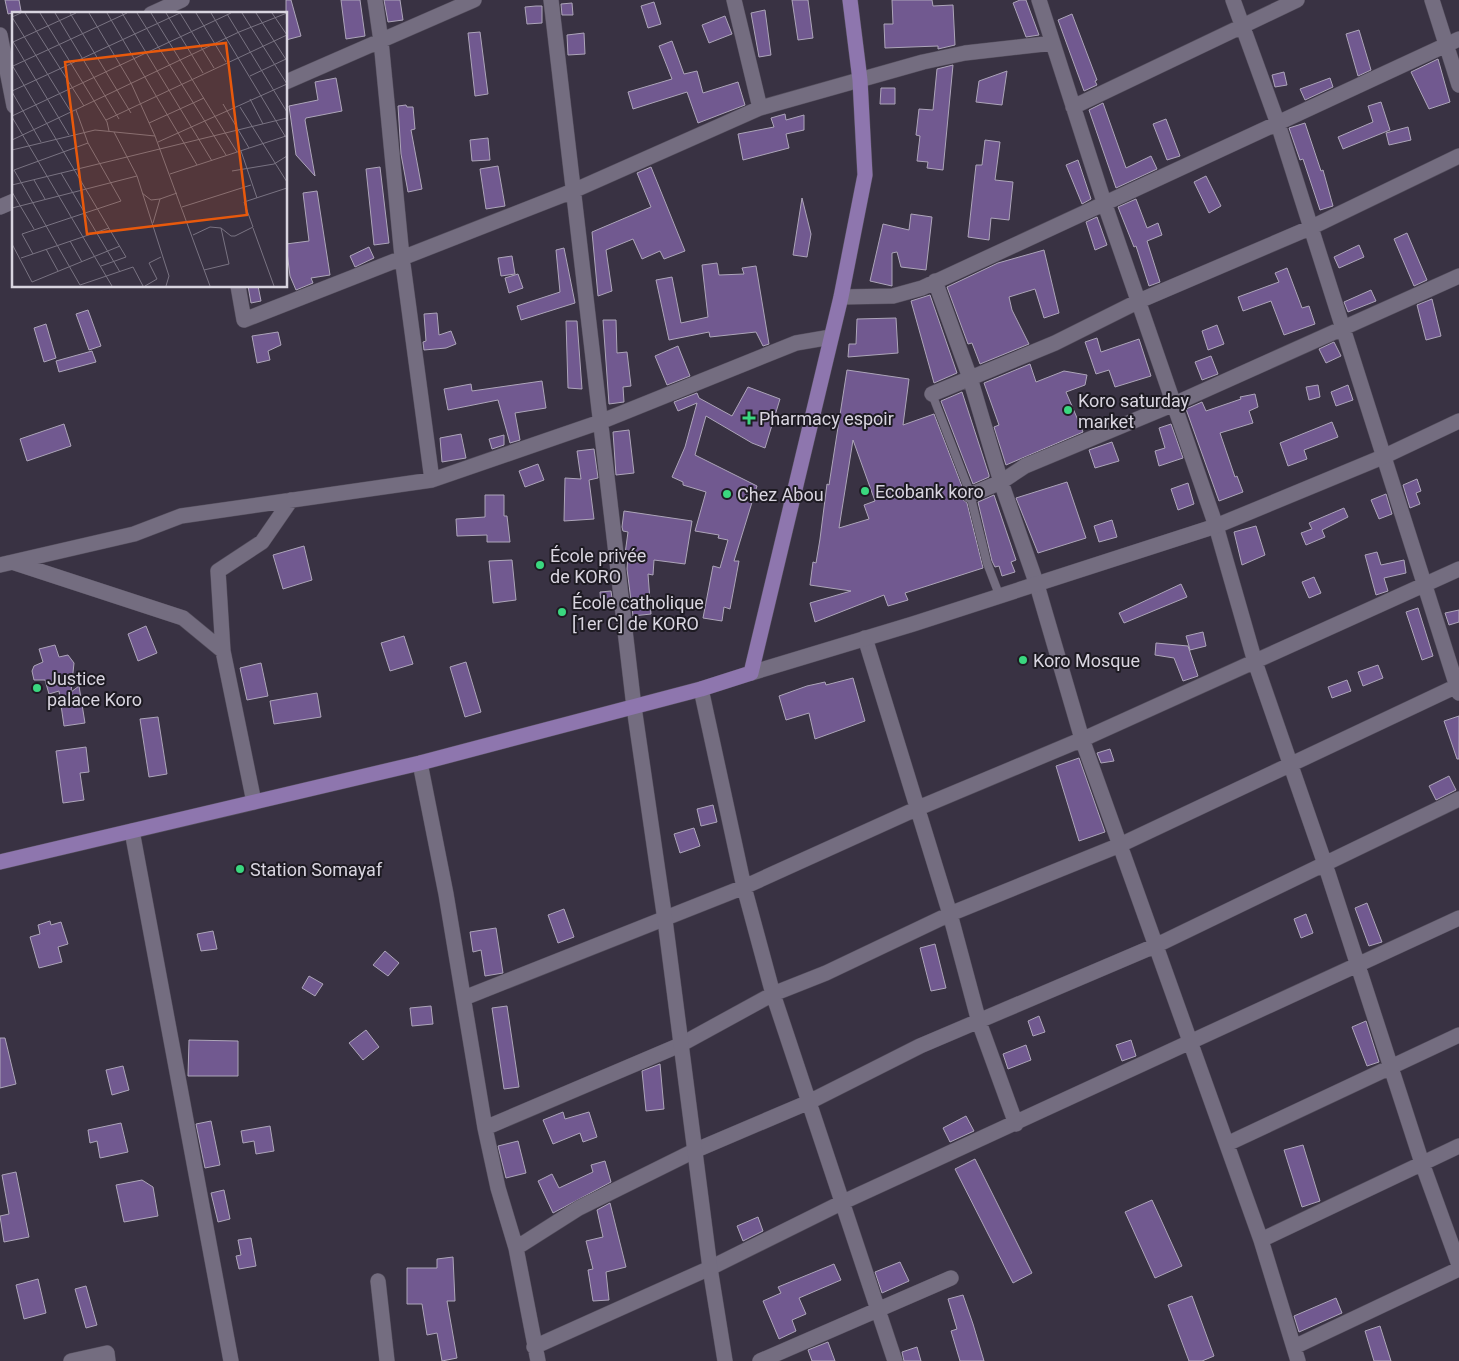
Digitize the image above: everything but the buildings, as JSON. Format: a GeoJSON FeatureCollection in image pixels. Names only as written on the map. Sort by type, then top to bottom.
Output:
{"type":"FeatureCollection","features":[{"type":"Feature","properties":{"kind":"main road"},"geometry":{"type":"LineString","coordinates":[[0,862],[420,763],[701,689],[751,673],[842,297],[865,175],[860,80],[850,0]]}},
{"type":"Feature","properties":{"kind":"street"},"geometry":{"type":"LineString","coordinates":[[375,0],[381,41],[402,257],[432,480]]}},
{"type":"Feature","properties":{"kind":"street"},"geometry":{"type":"LineString","coordinates":[[288,81],[474,0]]}},
{"type":"Feature","properties":{"kind":"street"},"geometry":{"type":"LineString","coordinates":[[551,0],[634,707],[665,920],[710,1268],[725,1361]]}},
{"type":"Feature","properties":{"kind":"street"},"geometry":{"type":"LineString","coordinates":[[734,0],[760,108]]}},
{"type":"Feature","properties":{"kind":"street"},"geometry":{"type":"LineString","coordinates":[[1039,0],[1104,202],[1216,526],[1255,662],[1325,864],[1422,1163],[1459,1265]]}},
{"type":"Feature","properties":{"kind":"street"},"geometry":{"type":"LineString","coordinates":[[486,1128],[680,1045],[773,994],[826,973],[950,914],[1120,845],[1458,688],[1424,586],[1312,227],[1244,26],[1233,0]]}},
{"type":"Feature","properties":{"kind":"street"},"geometry":{"type":"LineString","coordinates":[[1073,107],[1297,0]]}},
{"type":"Feature","properties":{"kind":"street"},"geometry":{"type":"LineString","coordinates":[[1432,0],[1453,42],[1459,85]]}},
{"type":"Feature","properties":{"kind":"street"},"geometry":{"type":"LineString","coordinates":[[156,12],[178,4]]}},
{"type":"Feature","properties":{"kind":"street"},"geometry":{"type":"LineString","coordinates":[[0,35],[12,98]]}},
{"type":"Feature","properties":{"kind":"street"},"geometry":{"type":"LineString","coordinates":[[842,297],[894,296],[935,281],[1453,42]]}},
{"type":"Feature","properties":{"kind":"street"},"geometry":{"type":"LineString","coordinates":[[238,288],[244,320],[573,191],[760,108],[923,62],[965,53],[1053,43]]}},
{"type":"Feature","properties":{"kind":"street"},"geometry":{"type":"LineString","coordinates":[[932,394],[1055,343],[1139,301],[1312,227],[1459,156]]}},
{"type":"Feature","properties":{"kind":"street"},"geometry":{"type":"LineString","coordinates":[[0,207],[12,202]]}},
{"type":"Feature","properties":{"kind":"street"},"geometry":{"type":"LineString","coordinates":[[970,495],[1001,482],[1025,466],[1174,404],[1344,326],[1459,276]]}},
{"type":"Feature","properties":{"kind":"street"},"geometry":{"type":"LineString","coordinates":[[935,281],[970,378],[1001,482],[1037,585],[1082,739],[1261,1240],[1296,1354],[1459,1269]]}},
{"type":"Feature","properties":{"kind":"street"},"geometry":{"type":"LineString","coordinates":[[7,564],[134,534],[181,516],[432,480],[600,422],[796,343],[831,337]]}},
{"type":"Feature","properties":{"kind":"street"},"geometry":{"type":"LineString","coordinates":[[751,673],[1000,597],[1216,526],[1385,456],[1459,421]]}},
{"type":"Feature","properties":{"kind":"street"},"geometry":{"type":"LineString","coordinates":[[254,802],[223,651],[218,571],[262,542],[291,500]]}},
{"type":"Feature","properties":{"kind":"street"},"geometry":{"type":"LineString","coordinates":[[7,564],[183,618],[223,651]]}},
{"type":"Feature","properties":{"kind":"street"},"geometry":{"type":"LineString","coordinates":[[464,998],[665,920],[744,887],[916,809],[1082,739],[1459,569]]}},
{"type":"Feature","properties":{"kind":"street"},"geometry":{"type":"LineString","coordinates":[[865,638],[916,809],[950,914],[979,1022],[1016,1124]]}},
{"type":"Feature","properties":{"kind":"street"},"geometry":{"type":"LineString","coordinates":[[701,689],[744,887],[773,994],[895,1361]]}},
{"type":"Feature","properties":{"kind":"street"},"geometry":{"type":"LineString","coordinates":[[420,763],[486,1128],[498,1188],[516,1248],[536,1354],[841,1203],[1016,1124],[1190,1041],[1459,918]]}},
{"type":"Feature","properties":{"kind":"street"},"geometry":{"type":"LineString","coordinates":[[516,1248],[579,1208],[694,1151],[809,1102],[920,1046],[1157,945],[1459,799]]}},
{"type":"Feature","properties":{"kind":"street"},"geometry":{"type":"LineString","coordinates":[[132,831],[231,1361]]}},
{"type":"Feature","properties":{"kind":"street"},"geometry":{"type":"LineString","coordinates":[[1227,1144],[1459,1035]]}},
{"type":"Feature","properties":{"kind":"street"},"geometry":{"type":"LineString","coordinates":[[1261,1240],[1459,1146]]}},
{"type":"Feature","properties":{"kind":"street"},"geometry":{"type":"LineString","coordinates":[[760,1361],[952,1278]]}},
{"type":"Feature","properties":{"kind":"street"},"geometry":{"type":"LineString","coordinates":[[378,1281],[387,1361]]}},
{"type":"Feature","properties":{"kind":"street"},"geometry":{"type":"LineString","coordinates":[[71,1361],[107,1353],[108,1361]]}},
{"type":"Feature","properties":{"kind":"lane"},"geometry":{"type":"LineString","coordinates":[[932,394],[970,495],[987,563],[1000,597]]}},
{"type":"Feature","properties":{"kind":"place","name":"Koro saturday market"},"geometry":{"type":"Point","coordinates":[1068,410]}},
{"type":"Feature","properties":{"kind":"place","name":"Pharmacy espoir"},"geometry":{"type":"Point","coordinates":[749,418]}},
{"type":"Feature","properties":{"kind":"place","name":"Ecobank koro"},"geometry":{"type":"Point","coordinates":[865,491]}},
{"type":"Feature","properties":{"kind":"place","name":"Chez Abou"},"geometry":{"type":"Point","coordinates":[727,494]}},
{"type":"Feature","properties":{"kind":"place","name":"École privée de KORO"},"geometry":{"type":"Point","coordinates":[540,565]}},
{"type":"Feature","properties":{"kind":"place","name":"École catholique [1er C] de KORO"},"geometry":{"type":"Point","coordinates":[562,612]}},
{"type":"Feature","properties":{"kind":"place","name":"Koro Mosque"},"geometry":{"type":"Point","coordinates":[1023,660]}},
{"type":"Feature","properties":{"kind":"place","name":"Justice palace Koro"},"geometry":{"type":"Point","coordinates":[37,688]}},
{"type":"Feature","properties":{"kind":"place","name":"Station Somayaf"},"geometry":{"type":"Point","coordinates":[240,869]}}]}
